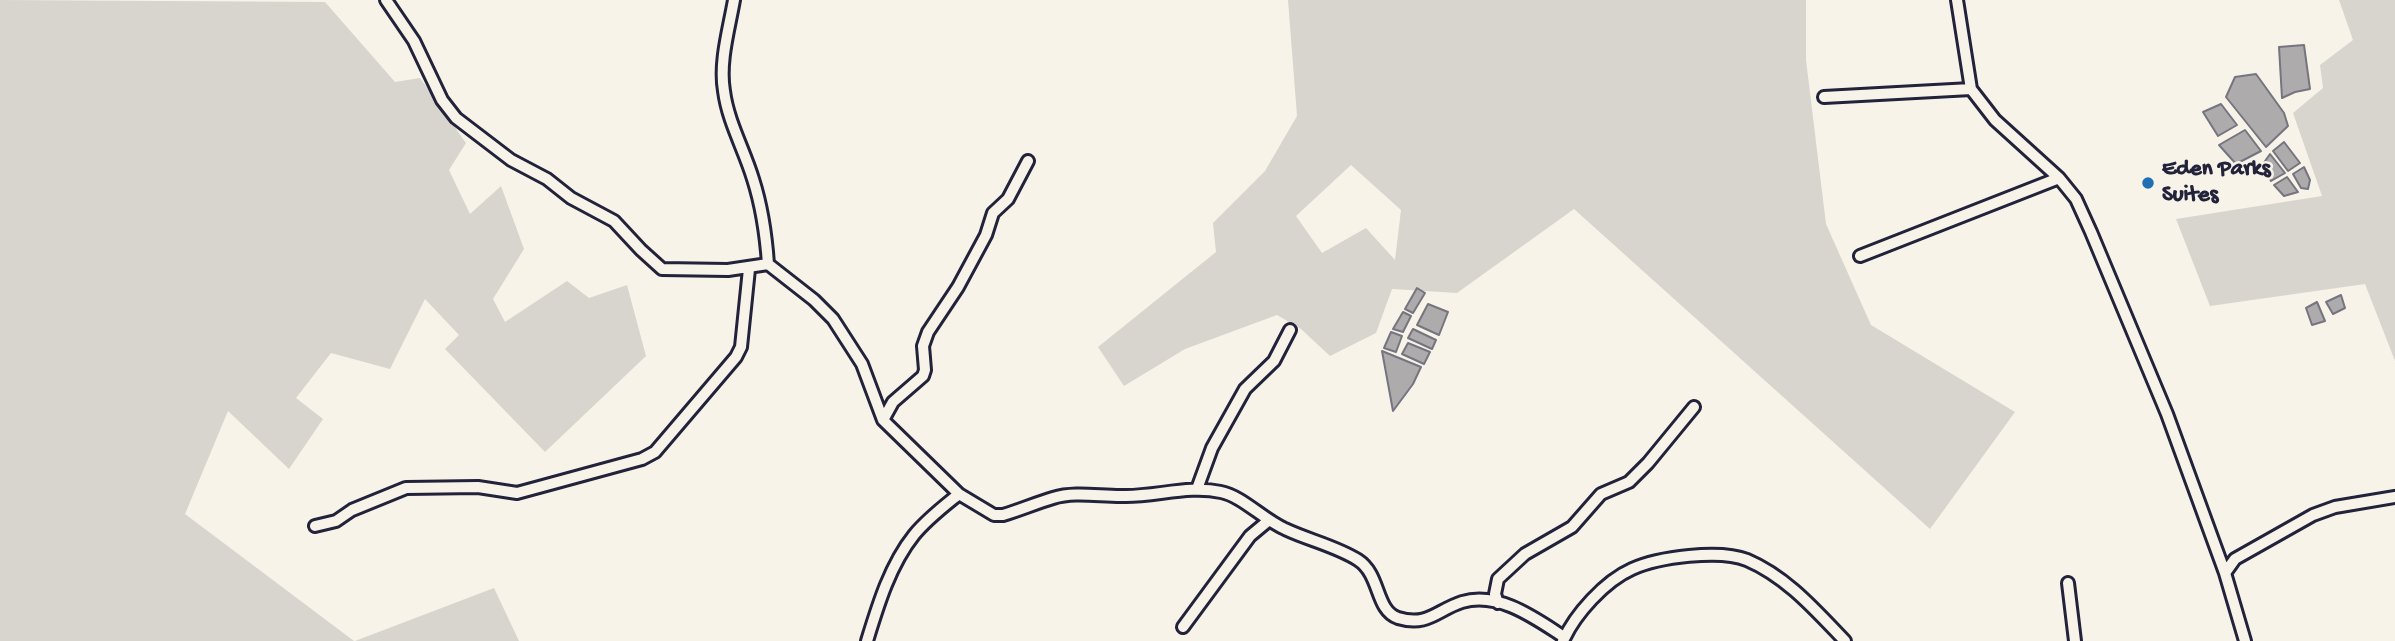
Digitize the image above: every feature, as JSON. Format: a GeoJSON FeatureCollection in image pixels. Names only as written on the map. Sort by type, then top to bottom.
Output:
{"type":"FeatureCollection","features":[{"type":"Feature","properties":{"kind":"street"},"geometry":{"type":"LineString","coordinates":[[386,0],[414,41],[430,80],[448,110],[511,160],[547,179],[571,198],[614,221],[662,269],[749,268],[768,264]]}},
{"type":"Feature","properties":{"kind":"street"},"geometry":{"type":"LineString","coordinates":[[734,0],[723,68],[723,90],[728,113],[753,178],[765,230],[768,264],[814,300],[833,319],[862,364],[883,420],[959,494],[994,514],[1003,515],[1070,494],[1128,496],[1197,489],[1223,492],[1268,521],[1352,556],[1366,565],[1372,572],[1385,609],[1394,616],[1411,621],[1423,620],[1463,602],[1486,600],[1526,613],[1564,639],[1602,590],[1633,569],[1679,558],[1714,554],[1745,559],[1765,569],[1805,599],[1845,641]]}},
{"type":"Feature","properties":{"kind":"street"},"geometry":{"type":"LineString","coordinates":[[1957,0],[1971,89],[1995,120],[2059,178],[2076,199],[2091,232],[2167,414],[2225,573],[2245,641]]}},
{"type":"Feature","properties":{"kind":"street"},"geometry":{"type":"LineString","coordinates":[[1824,97],[1971,89]]}},
{"type":"Feature","properties":{"kind":"street"},"geometry":{"type":"LineString","coordinates":[[883,420],[893,402],[923,376],[923,346],[928,332],[981,246],[993,213],[1008,199],[1028,161]]}},
{"type":"Feature","properties":{"kind":"street"},"geometry":{"type":"LineString","coordinates":[[1860,256],[2059,178]]}},
{"type":"Feature","properties":{"kind":"street"},"geometry":{"type":"LineString","coordinates":[[315,526],[337,521],[352,510],[405,488],[478,487],[517,493],[642,459],[655,452],[736,358],[743,339],[744,299],[749,268]]}},
{"type":"Feature","properties":{"kind":"street"},"geometry":{"type":"LineString","coordinates":[[1197,489],[1212,448],[1245,389],[1274,361],[1290,330]]}},
{"type":"Feature","properties":{"kind":"street"},"geometry":{"type":"LineString","coordinates":[[1498,603],[1495,594],[1498,579],[1525,554],[1572,527],[1601,494],[1629,482],[1694,407]]}},
{"type":"Feature","properties":{"kind":"street"},"geometry":{"type":"LineString","coordinates":[[867,641],[877,607],[898,558],[914,534],[959,494]]}},
{"type":"Feature","properties":{"kind":"street"},"geometry":{"type":"LineString","coordinates":[[2225,573],[2235,559],[2313,516],[2335,507],[2395,497]]}},
{"type":"Feature","properties":{"kind":"street"},"geometry":{"type":"LineString","coordinates":[[1183,627],[1250,536],[1268,521]]}},
{"type":"Feature","properties":{"kind":"street"},"geometry":{"type":"LineString","coordinates":[[2067,583],[2075,641]]}},
{"type":"Feature","properties":{"kind":"shaded area"},"geometry":{"type":"Polygon","coordinates":[[[0,0],[325,2],[395,82],[420,78],[466,143],[449,170],[470,214],[501,186],[524,249],[493,299],[505,322],[567,281],[589,298],[627,285],[646,356],[545,452],[445,349],[459,335],[425,299],[390,369],[331,353],[296,398],[323,419],[289,469],[228,411],[185,514],[354,641],[0,641],[0,0]]]}},
{"type":"Feature","properties":{"kind":"shaded area"},"geometry":{"type":"Polygon","coordinates":[[[1288,0],[1806,0],[1806,60],[1826,224],[1871,325],[2015,412],[1930,529],[1574,209],[1457,293],[1392,289],[1376,333],[1330,356],[1301,329],[1277,315],[1185,349],[1124,386],[1098,347],[1216,252],[1213,223],[1265,171],[1297,116],[1288,0]],[[1351,165],[1296,216],[1322,253],[1366,228],[1395,260],[1401,210],[1351,165]]]}},
{"type":"Feature","properties":{"kind":"shaded area"},"geometry":{"type":"Polygon","coordinates":[[[2339,0],[2395,0],[2395,361],[2365,284],[2210,306],[2176,219],[2322,196],[2293,113],[2323,88],[2320,65],[2353,40],[2339,0]]]}},
{"type":"Feature","properties":{"kind":"shaded area"},"geometry":{"type":"Polygon","coordinates":[[[2304,45],[2310,89],[2282,98],[2279,47],[2304,45]]]}},
{"type":"Feature","properties":{"kind":"shaded area"},"geometry":{"type":"Polygon","coordinates":[[[2256,74],[2284,113],[2288,126],[2266,147],[2226,97],[2235,77],[2256,74]]]}},
{"type":"Feature","properties":{"kind":"shaded area"},"geometry":{"type":"Polygon","coordinates":[[[2221,104],[2237,125],[2218,136],[2203,112],[2221,104]]]}},
{"type":"Feature","properties":{"kind":"shaded area"},"geometry":{"type":"Polygon","coordinates":[[[2245,130],[2261,151],[2236,164],[2219,145],[2245,130]]]}},
{"type":"Feature","properties":{"kind":"shaded area"},"geometry":{"type":"Polygon","coordinates":[[[2284,142],[2300,163],[2288,171],[2273,151],[2284,142]]]}},
{"type":"Feature","properties":{"kind":"shaded area"},"geometry":{"type":"Polygon","coordinates":[[[2270,154],[2285,173],[2271,181],[2263,164],[2270,154]]]}},
{"type":"Feature","properties":{"kind":"shaded area"},"geometry":{"type":"Polygon","coordinates":[[[2304,167],[2310,180],[2308,189],[2301,188],[2293,174],[2304,167]]]}},
{"type":"Feature","properties":{"kind":"shaded area"},"geometry":{"type":"Polygon","coordinates":[[[2287,177],[2298,192],[2284,196],[2274,185],[2287,177]]]}},
{"type":"Feature","properties":{"kind":"shaded area"},"geometry":{"type":"Polygon","coordinates":[[[1417,288],[1425,293],[1413,313],[1405,309],[1417,288]]]}},
{"type":"Feature","properties":{"kind":"shaded area"},"geometry":{"type":"Polygon","coordinates":[[[2341,295],[2345,308],[2333,314],[2326,302],[2341,295]]]}},
{"type":"Feature","properties":{"kind":"shaded area"},"geometry":{"type":"Polygon","coordinates":[[[2317,302],[2325,321],[2312,325],[2306,308],[2317,302]]]}},
{"type":"Feature","properties":{"kind":"shaded area"},"geometry":{"type":"Polygon","coordinates":[[[1428,304],[1448,312],[1439,335],[1417,325],[1428,304]]]}},
{"type":"Feature","properties":{"kind":"shaded area"},"geometry":{"type":"Polygon","coordinates":[[[1403,312],[1411,316],[1403,332],[1393,329],[1403,312]]]}},
{"type":"Feature","properties":{"kind":"shaded area"},"geometry":{"type":"Polygon","coordinates":[[[1413,329],[1436,340],[1432,349],[1408,338],[1413,329]]]}},
{"type":"Feature","properties":{"kind":"shaded area"},"geometry":{"type":"Polygon","coordinates":[[[1391,332],[1402,336],[1396,352],[1384,348],[1391,332]]]}},
{"type":"Feature","properties":{"kind":"shaded area"},"geometry":{"type":"Polygon","coordinates":[[[1408,343],[1430,352],[1424,364],[1402,354],[1408,343]]]}},
{"type":"Feature","properties":{"kind":"shaded area"},"geometry":{"type":"Polygon","coordinates":[[[1382,351],[1421,367],[1413,384],[1393,411],[1382,351]]]}},
{"type":"Feature","properties":{"kind":"shaded area"},"geometry":{"type":"Polygon","coordinates":[[[494,588],[519,641],[355,641],[494,588]]]}},
{"type":"Feature","properties":{"kind":"place","name":"Eden Parks Suites"},"geometry":{"type":"Point","coordinates":[2148,183]}}]}
